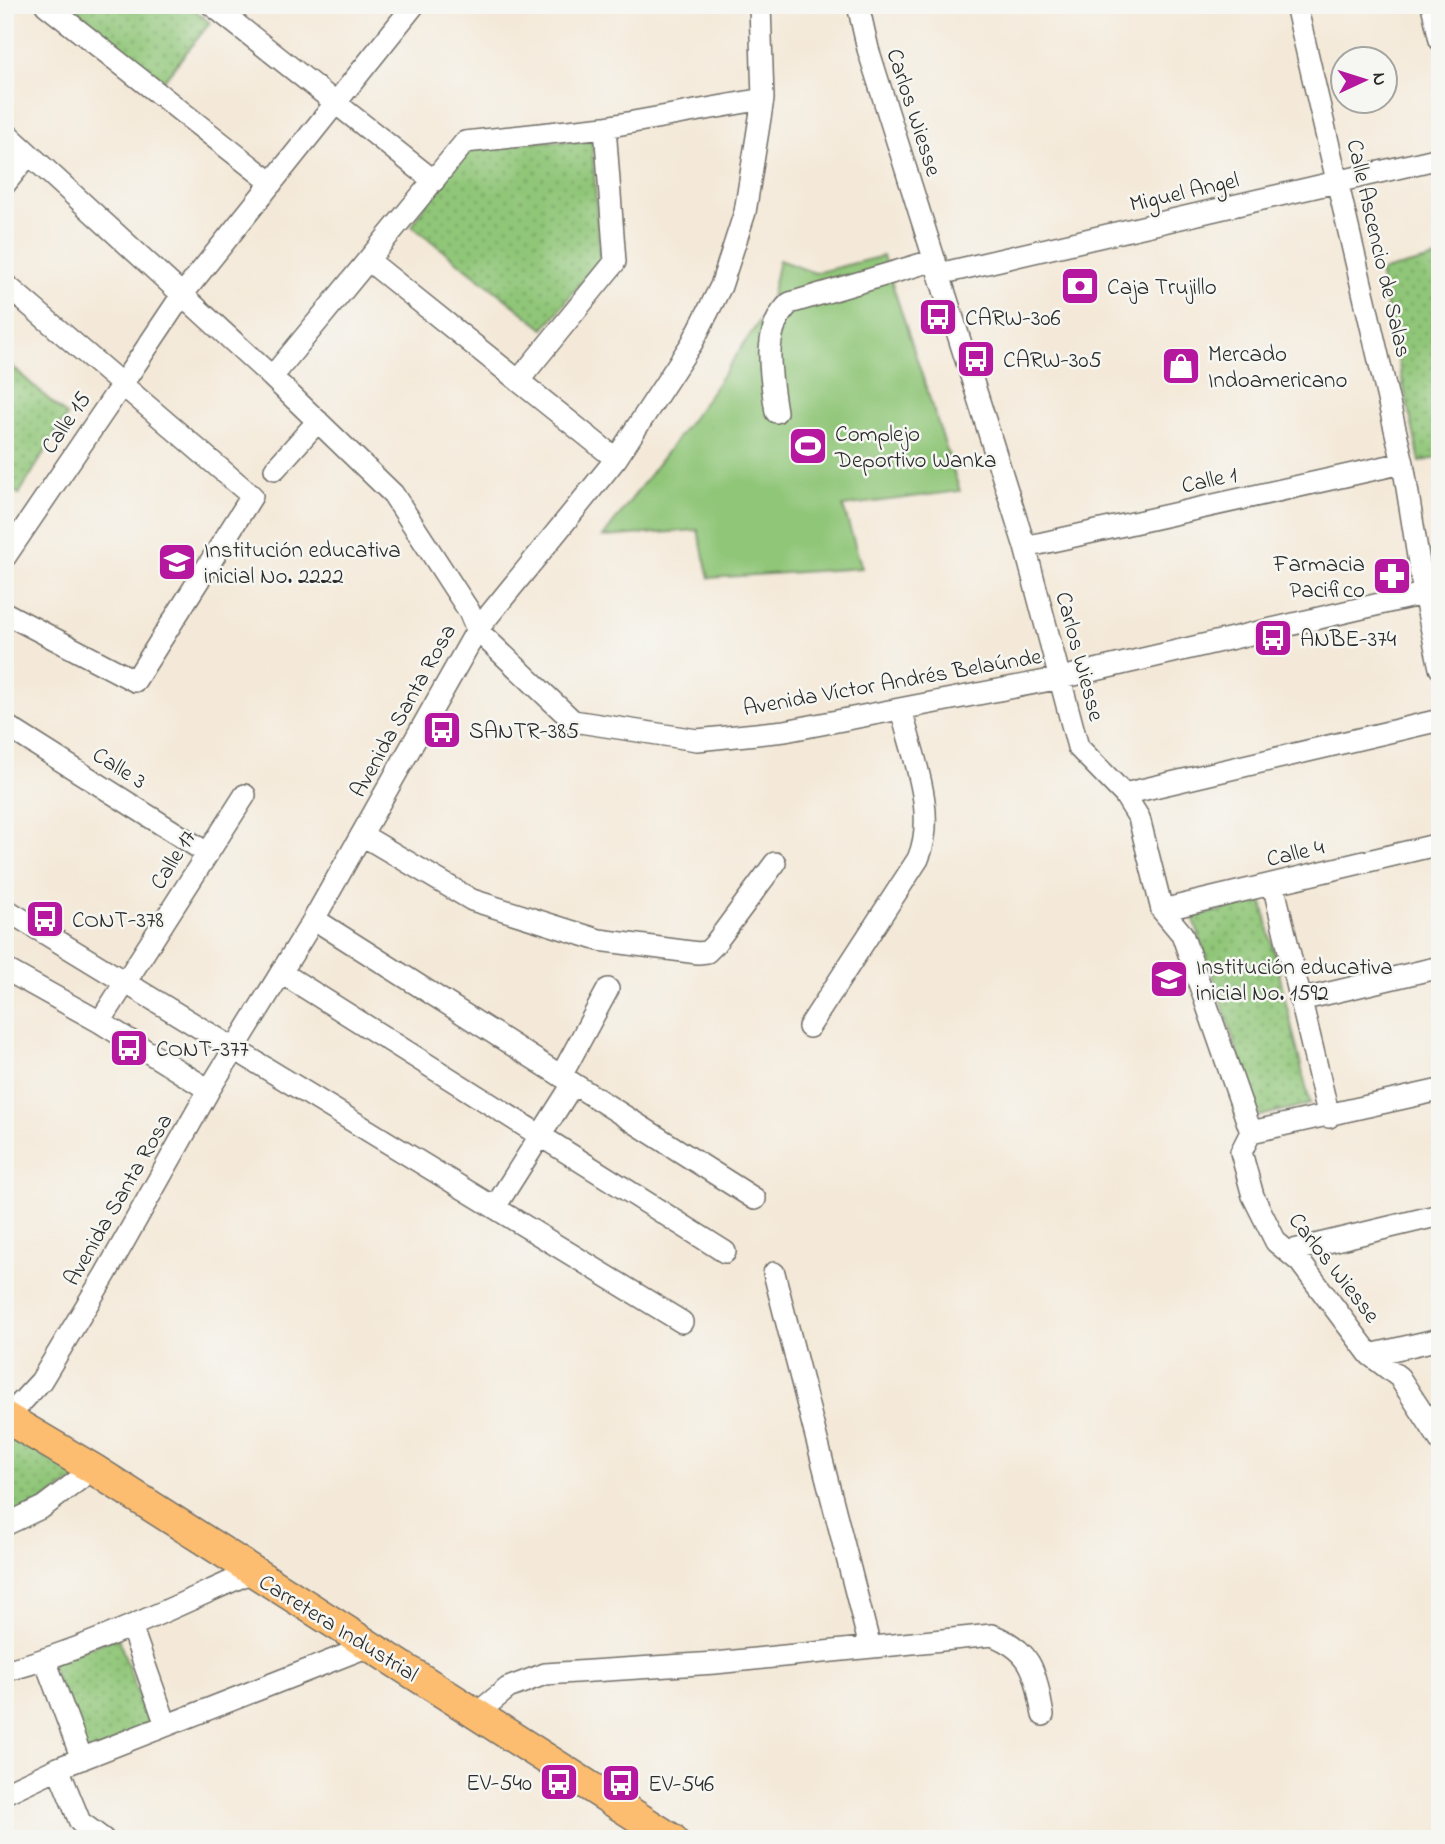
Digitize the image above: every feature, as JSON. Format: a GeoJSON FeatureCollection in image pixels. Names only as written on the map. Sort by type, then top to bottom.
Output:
{"type":"FeatureCollection","features":[{"type":"Feature","properties":{"kind":"highway","name":"Carretera Industrial"},"geometry":{"type":"LineString","coordinates":[[6,1418],[93,1469],[673,1839]]}},
{"type":"Feature","properties":{"kind":"street"},"geometry":{"type":"LineString","coordinates":[[46,5],[272,183]]}},
{"type":"Feature","properties":{"kind":"street"},"geometry":{"type":"LineString","coordinates":[[212,5],[434,181]]}},
{"type":"Feature","properties":{"kind":"street","name":"Calle 15"},"geometry":{"type":"LineString","coordinates":[[5,556],[182,295],[414,5]]}},
{"type":"Feature","properties":{"kind":"street","name":"Avenida Santa Rosa"},"geometry":{"type":"LineString","coordinates":[[6,1418],[41,1381],[209,1090],[314,919],[477,630],[616,459],[692,343],[721,286],[745,212],[763,99],[760,5]]}},
{"type":"Feature","properties":{"kind":"street","name":"Carlos Wiesse"},"geometry":{"type":"LineString","coordinates":[[858,5],[867,49],[1025,547],[1078,747],[1124,794],[1139,818],[1162,910],[1182,934],[1251,1132],[1241,1152],[1253,1196],[1276,1242],[1290,1251],[1370,1354],[1399,1377],[1440,1440]]}},
{"type":"Feature","properties":{"kind":"street","name":"Calle Ascencio de Salas"},"geometry":{"type":"LineString","coordinates":[[1296,5],[1432,592],[1440,668]]}},
{"type":"Feature","properties":{"kind":"street"},"geometry":{"type":"LineString","coordinates":[[1432,5],[1440,40]]}},
{"type":"Feature","properties":{"kind":"street"},"geometry":{"type":"LineString","coordinates":[[272,377],[466,142],[605,127],[763,99]]}},
{"type":"Feature","properties":{"kind":"street"},"geometry":{"type":"LineString","coordinates":[[519,380],[615,262],[605,127]]}},
{"type":"Feature","properties":{"kind":"street","name":"Avenida Víctor Andrés Belaúnde"},"geometry":{"type":"LineString","coordinates":[[5,132],[272,377],[393,494],[469,611],[477,630],[573,721],[697,740],[785,731],[1061,678],[1432,592]]}},
{"type":"Feature","properties":{"kind":"street"},"geometry":{"type":"LineString","coordinates":[[5,184],[29,154]]}},
{"type":"Feature","properties":{"kind":"street","name":"Miguel Angel"},"geometry":{"type":"LineString","coordinates":[[776,412],[769,367],[771,337],[782,311],[790,303],[937,267],[1440,158]]}},
{"type":"Feature","properties":{"kind":"street"},"geometry":{"type":"LineString","coordinates":[[368,260],[616,459]]}},
{"type":"Feature","properties":{"kind":"street"},"geometry":{"type":"LineString","coordinates":[[5,284],[251,496],[135,681],[5,613]]}},
{"type":"Feature","properties":{"kind":"street"},"geometry":{"type":"LineString","coordinates":[[275,469],[318,421]]}},
{"type":"Feature","properties":{"kind":"street","name":"Calle 1"},"geometry":{"type":"LineString","coordinates":[[1025,547],[1403,463]]}},
{"type":"Feature","properties":{"kind":"street"},"geometry":{"type":"LineString","coordinates":[[809,1027],[918,859],[925,841],[926,811],[901,709]]}},
{"type":"Feature","properties":{"kind":"street"},"geometry":{"type":"LineString","coordinates":[[1124,794],[1440,720]]}},
{"type":"Feature","properties":{"kind":"street","name":"Calle 3"},"geometry":{"type":"LineString","coordinates":[[5,725],[206,853]]}},
{"type":"Feature","properties":{"kind":"street","name":"Calle 17"},"geometry":{"type":"LineString","coordinates":[[100,1022],[245,795]]}},
{"type":"Feature","properties":{"kind":"street"},"geometry":{"type":"LineString","coordinates":[[362,835],[472,900],[599,940],[698,953],[707,952],[714,945],[775,863]]}},
{"type":"Feature","properties":{"kind":"street","name":"Calle 4"},"geometry":{"type":"LineString","coordinates":[[1162,910],[1440,844]]}},
{"type":"Feature","properties":{"kind":"street"},"geometry":{"type":"LineString","coordinates":[[1273,884],[1329,1117]]}},
{"type":"Feature","properties":{"kind":"street"},"geometry":{"type":"LineString","coordinates":[[5,909],[682,1322]]}},
{"type":"Feature","properties":{"kind":"street"},"geometry":{"type":"LineString","coordinates":[[314,919],[755,1199]]}},
{"type":"Feature","properties":{"kind":"street"},"geometry":{"type":"LineString","coordinates":[[1300,1000],[1440,967]]}},
{"type":"Feature","properties":{"kind":"street"},"geometry":{"type":"LineString","coordinates":[[5,969],[100,1022],[209,1090]]}},
{"type":"Feature","properties":{"kind":"street"},"geometry":{"type":"LineString","coordinates":[[282,973],[725,1252]]}},
{"type":"Feature","properties":{"kind":"street"},"geometry":{"type":"LineString","coordinates":[[495,1208],[540,1136],[608,989]]}},
{"type":"Feature","properties":{"kind":"street"},"geometry":{"type":"LineString","coordinates":[[1251,1132],[1329,1117],[1440,1090]]}},
{"type":"Feature","properties":{"kind":"street"},"geometry":{"type":"LineString","coordinates":[[1290,1251],[1440,1215]]}},
{"type":"Feature","properties":{"kind":"street"},"geometry":{"type":"LineString","coordinates":[[774,1273],[870,1647]]}},
{"type":"Feature","properties":{"kind":"street"},"geometry":{"type":"LineString","coordinates":[[1370,1354],[1440,1339]]}},
{"type":"Feature","properties":{"kind":"street"},"geometry":{"type":"LineString","coordinates":[[5,1525],[43,1507],[93,1469]]}},
{"type":"Feature","properties":{"kind":"street"},"geometry":{"type":"LineString","coordinates":[[5,1671],[45,1660],[131,1626],[251,1572]]}},
{"type":"Feature","properties":{"kind":"street"},"geometry":{"type":"LineString","coordinates":[[131,1626],[166,1725]]}},
{"type":"Feature","properties":{"kind":"street"},"geometry":{"type":"LineString","coordinates":[[476,1714],[508,1688],[545,1674],[715,1662],[992,1635],[1015,1644],[1034,1671],[1043,1715]]}},
{"type":"Feature","properties":{"kind":"street"},"geometry":{"type":"LineString","coordinates":[[5,1793],[58,1768],[369,1646]]}},
{"type":"Feature","properties":{"kind":"street"},"geometry":{"type":"LineString","coordinates":[[45,1660],[82,1759]]}},
{"type":"Feature","properties":{"kind":"street"},"geometry":{"type":"LineString","coordinates":[[58,1768],[80,1822],[103,1839]]}},
{"type":"Feature","properties":{"kind":"green space"},"geometry":{"type":"Polygon","coordinates":[[[60,5],[189,5],[210,23],[155,91],[60,5]]]}},
{"type":"Feature","properties":{"kind":"green space"},"geometry":{"type":"Polygon","coordinates":[[[592,141],[600,259],[544,329],[412,226],[465,142],[592,141]]]}},
{"type":"Feature","properties":{"kind":"green space","name":"Complejo Deportivo Wanka"},"geometry":{"type":"Polygon","coordinates":[[[883,256],[960,491],[843,506],[862,568],[709,578],[698,530],[603,537],[705,401],[769,307],[779,260],[815,273],[883,256]]]}},
{"type":"Feature","properties":{"kind":"green space"},"geometry":{"type":"Polygon","coordinates":[[[1440,257],[1440,457],[1420,462],[1379,272],[1440,257]]]}},
{"type":"Feature","properties":{"kind":"green space"},"geometry":{"type":"Polygon","coordinates":[[[5,360],[67,416],[19,494],[5,486],[5,360]]]}},
{"type":"Feature","properties":{"kind":"green space"},"geometry":{"type":"Polygon","coordinates":[[[1262,901],[1310,1104],[1259,1116],[1193,917],[1262,901]]]}},
{"type":"Feature","properties":{"kind":"green space"},"geometry":{"type":"Polygon","coordinates":[[[5,1420],[93,1469],[5,1525],[5,1420]]]}},
{"type":"Feature","properties":{"kind":"green space"},"geometry":{"type":"Polygon","coordinates":[[[118,1637],[151,1731],[83,1755],[50,1661],[118,1637]]]}},
{"type":"Feature","properties":{"kind":"place","name":"Caja Trujillo"},"geometry":{"type":"Point","coordinates":[1080,286]}},
{"type":"Feature","properties":{"kind":"place","name":"CARW-306"},"geometry":{"type":"Point","coordinates":[938,317]}},
{"type":"Feature","properties":{"kind":"place","name":"CARW-305"},"geometry":{"type":"Point","coordinates":[976,359]}},
{"type":"Feature","properties":{"kind":"place","name":"Mercado Indoamericano"},"geometry":{"type":"Point","coordinates":[1181,366]}},
{"type":"Feature","properties":{"kind":"place","name":"Complejo Deportivo Wanka"},"geometry":{"type":"Point","coordinates":[808,446]}},
{"type":"Feature","properties":{"kind":"place","name":"Institución educativa inicial No. 2222"},"geometry":{"type":"Point","coordinates":[177,562]}},
{"type":"Feature","properties":{"kind":"place","name":"Farmacia Pacifico"},"geometry":{"type":"Point","coordinates":[1392,576]}},
{"type":"Feature","properties":{"kind":"place","name":"ANBE-374"},"geometry":{"type":"Point","coordinates":[1273,638]}},
{"type":"Feature","properties":{"kind":"place","name":"SANTR-385"},"geometry":{"type":"Point","coordinates":[442,730]}},
{"type":"Feature","properties":{"kind":"place","name":"CONT-378"},"geometry":{"type":"Point","coordinates":[45,919]}},
{"type":"Feature","properties":{"kind":"place","name":"Institución educativa inicial No. 1592"},"geometry":{"type":"Point","coordinates":[1169,979]}},
{"type":"Feature","properties":{"kind":"place","name":"CONT-377"},"geometry":{"type":"Point","coordinates":[129,1048]}},
{"type":"Feature","properties":{"kind":"place","name":"EV-540"},"geometry":{"type":"Point","coordinates":[559,1782]}},
{"type":"Feature","properties":{"kind":"place","name":"EV-546"},"geometry":{"type":"Point","coordinates":[621,1783]}}]}
